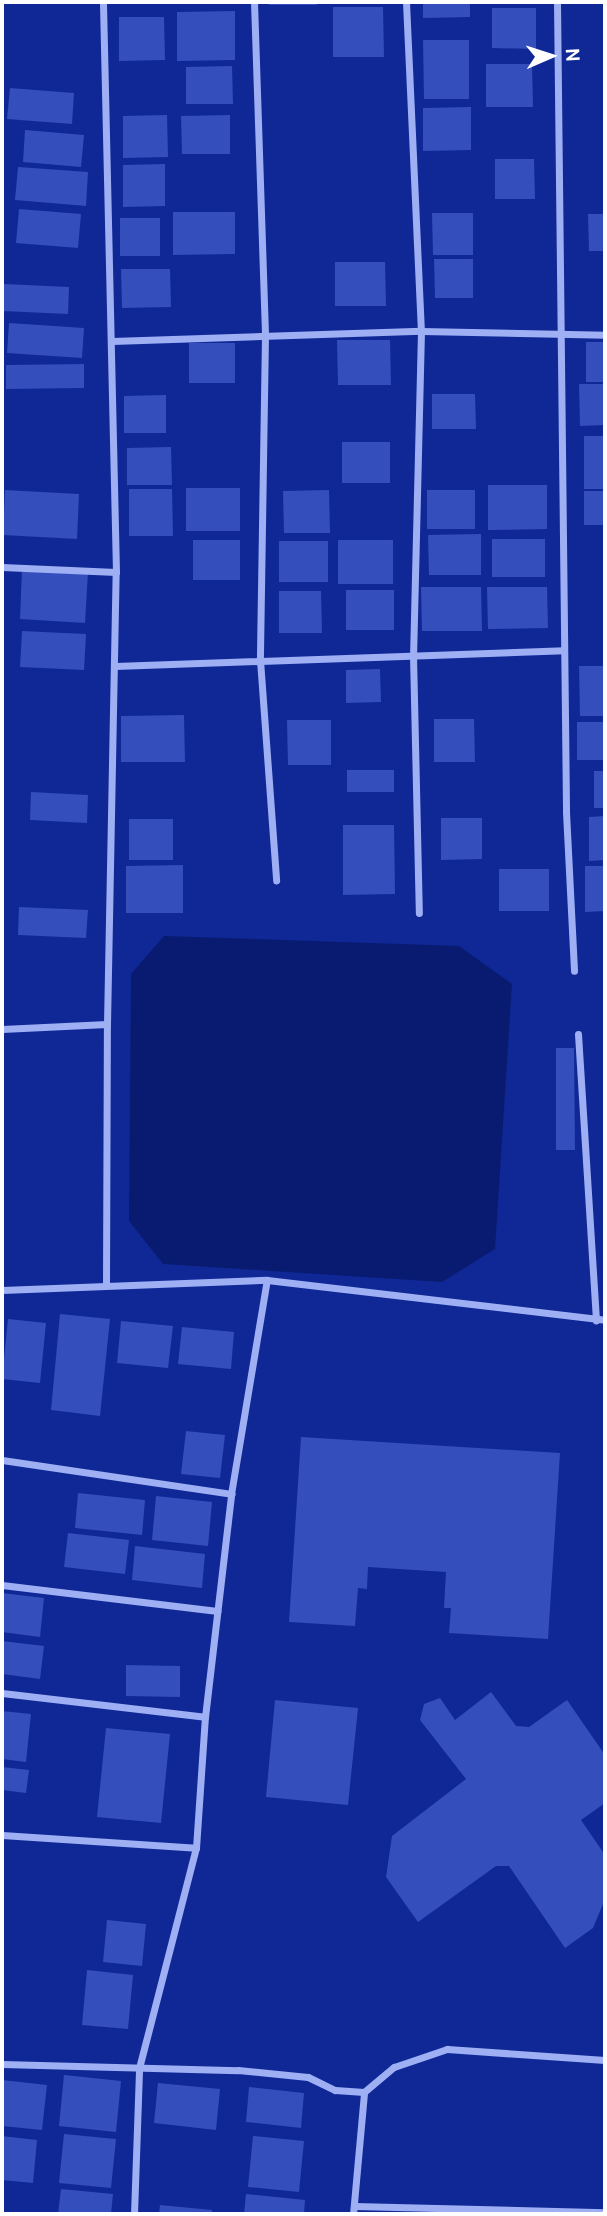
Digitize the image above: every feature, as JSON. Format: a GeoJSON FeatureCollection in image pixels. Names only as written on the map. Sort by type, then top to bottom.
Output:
{"type":"FeatureCollection","features":[{"type":"Feature","properties":{"kind":"street"},"geometry":{"type":"LineString","coordinates":[[103,2],[113,341],[116,572],[107,1024],[106,1286]]}},
{"type":"Feature","properties":{"kind":"street"},"geometry":{"type":"LineString","coordinates":[[254,2],[265,335],[260,660],[276,880]]}},
{"type":"Feature","properties":{"kind":"street"},"geometry":{"type":"LineString","coordinates":[[406,2],[421,331],[413,655],[419,913]]}},
{"type":"Feature","properties":{"kind":"street"},"geometry":{"type":"LineString","coordinates":[[556,2],[564,650],[574,971]]}},
{"type":"Feature","properties":{"kind":"street"},"geometry":{"type":"LineString","coordinates":[[113,341],[421,331],[605,335]]}},
{"type":"Feature","properties":{"kind":"street"},"geometry":{"type":"LineString","coordinates":[[2,567],[116,572]]}},
{"type":"Feature","properties":{"kind":"street"},"geometry":{"type":"LineString","coordinates":[[115,666],[564,650]]}},
{"type":"Feature","properties":{"kind":"street"},"geometry":{"type":"LineString","coordinates":[[2,1029],[107,1024]]}},
{"type":"Feature","properties":{"kind":"street"},"geometry":{"type":"LineString","coordinates":[[578,1034],[596,1320]]}},
{"type":"Feature","properties":{"kind":"street"},"geometry":{"type":"LineString","coordinates":[[134,2214],[139,2068],[196,1848],[205,1717],[231,1494],[267,1280]]}},
{"type":"Feature","properties":{"kind":"street"},"geometry":{"type":"LineString","coordinates":[[2,1290],[267,1280],[605,1320]]}},
{"type":"Feature","properties":{"kind":"street"},"geometry":{"type":"LineString","coordinates":[[2,1460],[231,1494]]}},
{"type":"Feature","properties":{"kind":"street"},"geometry":{"type":"LineString","coordinates":[[2,1585],[217,1611]]}},
{"type":"Feature","properties":{"kind":"street"},"geometry":{"type":"LineString","coordinates":[[2,1693],[205,1717]]}},
{"type":"Feature","properties":{"kind":"street"},"geometry":{"type":"LineString","coordinates":[[2,1835],[196,1848]]}},
{"type":"Feature","properties":{"kind":"street"},"geometry":{"type":"LineString","coordinates":[[605,2060],[447,2049],[394,2067],[364,2092],[354,2210],[605,2212]]}},
{"type":"Feature","properties":{"kind":"street"},"geometry":{"type":"LineString","coordinates":[[2,2064],[274,2073],[364,2092]]}},
{"type":"Feature","properties":{"kind":"shaded area"},"geometry":{"type":"Polygon","coordinates":[[[164,936],[459,946],[512,984],[495,1249],[442,1282],[163,1264],[129,1221],[131,974],[164,936]]]}},
{"type":"Feature","properties":{"kind":"building"},"geometry":{"type":"Polygon","coordinates":[[[269,2],[317,2],[317,5],[269,5],[269,2]]]}},
{"type":"Feature","properties":{"kind":"building"},"geometry":{"type":"Polygon","coordinates":[[[423,2],[470,2],[470,17],[423,18],[423,2]]]}},
{"type":"Feature","properties":{"kind":"building"},"geometry":{"type":"Polygon","coordinates":[[[333,7],[383,7],[384,57],[333,57],[333,7]]]}},
{"type":"Feature","properties":{"kind":"building"},"geometry":{"type":"Polygon","coordinates":[[[492,8],[536,8],[536,49],[492,48],[492,8]]]}},
{"type":"Feature","properties":{"kind":"building"},"geometry":{"type":"Polygon","coordinates":[[[235,11],[235,60],[177,61],[177,12],[235,11]]]}},
{"type":"Feature","properties":{"kind":"building"},"geometry":{"type":"Polygon","coordinates":[[[119,17],[164,17],[165,60],[119,61],[119,17]]]}},
{"type":"Feature","properties":{"kind":"building"},"geometry":{"type":"Polygon","coordinates":[[[423,40],[469,40],[469,99],[424,99],[423,40]]]}},
{"type":"Feature","properties":{"kind":"building"},"geometry":{"type":"Polygon","coordinates":[[[486,64],[532,64],[533,107],[486,107],[486,64]]]}},
{"type":"Feature","properties":{"kind":"building"},"geometry":{"type":"Polygon","coordinates":[[[232,66],[233,104],[186,104],[186,67],[232,66]]]}},
{"type":"Feature","properties":{"kind":"building"},"geometry":{"type":"Polygon","coordinates":[[[10,88],[74,93],[72,124],[7,119],[10,88]]]}},
{"type":"Feature","properties":{"kind":"building"},"geometry":{"type":"Polygon","coordinates":[[[471,107],[471,150],[423,151],[423,108],[471,107]]]}},
{"type":"Feature","properties":{"kind":"building"},"geometry":{"type":"Polygon","coordinates":[[[167,115],[168,157],[123,158],[123,116],[167,115]]]}},
{"type":"Feature","properties":{"kind":"building"},"geometry":{"type":"Polygon","coordinates":[[[230,115],[230,154],[182,154],[181,116],[230,115]]]}},
{"type":"Feature","properties":{"kind":"building"},"geometry":{"type":"Polygon","coordinates":[[[25,130],[84,135],[81,167],[23,162],[25,130]]]}},
{"type":"Feature","properties":{"kind":"building"},"geometry":{"type":"Polygon","coordinates":[[[495,159],[534,159],[535,199],[495,199],[495,159]]]}},
{"type":"Feature","properties":{"kind":"building"},"geometry":{"type":"Polygon","coordinates":[[[165,164],[165,206],[123,207],[123,165],[165,164]]]}},
{"type":"Feature","properties":{"kind":"building"},"geometry":{"type":"Polygon","coordinates":[[[18,167],[88,172],[86,206],[15,200],[18,167]]]}},
{"type":"Feature","properties":{"kind":"building"},"geometry":{"type":"Polygon","coordinates":[[[19,209],[81,214],[78,248],[16,243],[19,209]]]}},
{"type":"Feature","properties":{"kind":"building"},"geometry":{"type":"Polygon","coordinates":[[[173,212],[235,212],[235,254],[173,255],[173,212]]]}},
{"type":"Feature","properties":{"kind":"building"},"geometry":{"type":"Polygon","coordinates":[[[432,213],[473,213],[473,255],[433,255],[432,213]]]}},
{"type":"Feature","properties":{"kind":"building"},"geometry":{"type":"Polygon","coordinates":[[[588,214],[605,214],[605,251],[589,251],[588,214]]]}},
{"type":"Feature","properties":{"kind":"building"},"geometry":{"type":"Polygon","coordinates":[[[120,218],[160,218],[160,256],[120,256],[120,218]]]}},
{"type":"Feature","properties":{"kind":"building"},"geometry":{"type":"Polygon","coordinates":[[[434,259],[473,259],[473,298],[435,298],[434,259]]]}},
{"type":"Feature","properties":{"kind":"building"},"geometry":{"type":"Polygon","coordinates":[[[335,262],[385,262],[386,306],[335,306],[335,262]]]}},
{"type":"Feature","properties":{"kind":"building"},"geometry":{"type":"Polygon","coordinates":[[[121,269],[170,269],[171,307],[122,308],[121,269]]]}},
{"type":"Feature","properties":{"kind":"building"},"geometry":{"type":"Polygon","coordinates":[[[4,284],[69,287],[68,314],[2,311],[4,284]]]}},
{"type":"Feature","properties":{"kind":"building"},"geometry":{"type":"Polygon","coordinates":[[[9,323],[84,328],[82,358],[7,353],[9,323]]]}},
{"type":"Feature","properties":{"kind":"building"},"geometry":{"type":"Polygon","coordinates":[[[337,340],[390,340],[391,385],[338,385],[337,340]]]}},
{"type":"Feature","properties":{"kind":"building"},"geometry":{"type":"Polygon","coordinates":[[[586,342],[605,342],[605,382],[586,382],[586,342]]]}},
{"type":"Feature","properties":{"kind":"building"},"geometry":{"type":"Polygon","coordinates":[[[189,343],[235,343],[235,383],[189,383],[189,343]]]}},
{"type":"Feature","properties":{"kind":"building"},"geometry":{"type":"Polygon","coordinates":[[[84,364],[84,388],[6,389],[6,365],[84,364]]]}},
{"type":"Feature","properties":{"kind":"building"},"geometry":{"type":"Polygon","coordinates":[[[579,384],[605,384],[605,425],[580,426],[579,384]]]}},
{"type":"Feature","properties":{"kind":"building"},"geometry":{"type":"Polygon","coordinates":[[[432,394],[475,394],[476,429],[432,429],[432,394]]]}},
{"type":"Feature","properties":{"kind":"building"},"geometry":{"type":"Polygon","coordinates":[[[166,395],[166,433],[124,433],[124,396],[166,395]]]}},
{"type":"Feature","properties":{"kind":"building"},"geometry":{"type":"Polygon","coordinates":[[[584,436],[605,436],[605,489],[584,489],[584,436]]]}},
{"type":"Feature","properties":{"kind":"building"},"geometry":{"type":"Polygon","coordinates":[[[342,442],[390,442],[390,483],[342,483],[342,442]]]}},
{"type":"Feature","properties":{"kind":"building"},"geometry":{"type":"Polygon","coordinates":[[[171,447],[172,485],[127,485],[127,448],[171,447]]]}},
{"type":"Feature","properties":{"kind":"building"},"geometry":{"type":"Polygon","coordinates":[[[488,485],[547,485],[547,529],[488,530],[488,485]]]}},
{"type":"Feature","properties":{"kind":"building"},"geometry":{"type":"Polygon","coordinates":[[[186,488],[240,488],[240,531],[186,531],[186,488]]]}},
{"type":"Feature","properties":{"kind":"building"},"geometry":{"type":"Polygon","coordinates":[[[129,489],[172,489],[173,536],[129,536],[129,489]]]}},
{"type":"Feature","properties":{"kind":"building"},"geometry":{"type":"Polygon","coordinates":[[[5,490],[79,494],[77,539],[3,535],[5,490]]]}},
{"type":"Feature","properties":{"kind":"building"},"geometry":{"type":"Polygon","coordinates":[[[329,490],[330,533],[284,533],[283,491],[329,490]]]}},
{"type":"Feature","properties":{"kind":"building"},"geometry":{"type":"Polygon","coordinates":[[[427,490],[475,490],[475,529],[427,529],[427,490]]]}},
{"type":"Feature","properties":{"kind":"building"},"geometry":{"type":"Polygon","coordinates":[[[584,491],[605,491],[605,525],[584,525],[584,491]]]}},
{"type":"Feature","properties":{"kind":"building"},"geometry":{"type":"Polygon","coordinates":[[[481,534],[481,575],[429,575],[428,535],[481,534]]]}},
{"type":"Feature","properties":{"kind":"building"},"geometry":{"type":"Polygon","coordinates":[[[492,539],[545,539],[545,577],[492,577],[492,539]]]}},
{"type":"Feature","properties":{"kind":"building"},"geometry":{"type":"Polygon","coordinates":[[[193,540],[240,540],[240,580],[193,580],[193,540]]]}},
{"type":"Feature","properties":{"kind":"building"},"geometry":{"type":"Polygon","coordinates":[[[338,540],[393,540],[393,584],[338,584],[338,540]]]}},
{"type":"Feature","properties":{"kind":"building"},"geometry":{"type":"Polygon","coordinates":[[[279,541],[328,541],[328,582],[279,582],[279,541]]]}},
{"type":"Feature","properties":{"kind":"building"},"geometry":{"type":"Polygon","coordinates":[[[22,569],[88,572],[85,623],[20,619],[22,569]]]}},
{"type":"Feature","properties":{"kind":"building"},"geometry":{"type":"Polygon","coordinates":[[[421,587],[481,587],[482,631],[422,631],[421,587]]]}},
{"type":"Feature","properties":{"kind":"building"},"geometry":{"type":"Polygon","coordinates":[[[487,587],[547,587],[548,628],[488,629],[487,587]]]}},
{"type":"Feature","properties":{"kind":"building"},"geometry":{"type":"Polygon","coordinates":[[[346,590],[394,590],[394,630],[346,630],[346,590]]]}},
{"type":"Feature","properties":{"kind":"building"},"geometry":{"type":"Polygon","coordinates":[[[279,591],[321,591],[322,633],[279,633],[279,591]]]}},
{"type":"Feature","properties":{"kind":"building"},"geometry":{"type":"Polygon","coordinates":[[[22,631],[86,634],[84,670],[20,667],[22,631]]]}},
{"type":"Feature","properties":{"kind":"building"},"geometry":{"type":"Polygon","coordinates":[[[579,666],[605,666],[605,716],[580,716],[579,666]]]}},
{"type":"Feature","properties":{"kind":"building"},"geometry":{"type":"Polygon","coordinates":[[[380,669],[381,702],[346,703],[346,670],[380,669]]]}},
{"type":"Feature","properties":{"kind":"building"},"geometry":{"type":"Polygon","coordinates":[[[184,715],[185,762],[121,762],[121,716],[184,715]]]}},
{"type":"Feature","properties":{"kind":"building"},"geometry":{"type":"Polygon","coordinates":[[[434,719],[474,719],[475,762],[434,762],[434,719]]]}},
{"type":"Feature","properties":{"kind":"building"},"geometry":{"type":"Polygon","coordinates":[[[287,720],[331,720],[331,765],[288,765],[287,720]]]}},
{"type":"Feature","properties":{"kind":"building"},"geometry":{"type":"Polygon","coordinates":[[[577,722],[605,722],[605,760],[577,760],[577,722]]]}},
{"type":"Feature","properties":{"kind":"building"},"geometry":{"type":"Polygon","coordinates":[[[347,770],[394,770],[394,792],[347,792],[347,770]]]}},
{"type":"Feature","properties":{"kind":"building"},"geometry":{"type":"Polygon","coordinates":[[[594,771],[605,771],[605,808],[594,808],[594,771]]]}},
{"type":"Feature","properties":{"kind":"building"},"geometry":{"type":"Polygon","coordinates":[[[31,792],[88,795],[87,823],[30,820],[31,792]]]}},
{"type":"Feature","properties":{"kind":"building"},"geometry":{"type":"Polygon","coordinates":[[[605,816],[605,860],[589,861],[589,817],[605,816]]]}},
{"type":"Feature","properties":{"kind":"building"},"geometry":{"type":"Polygon","coordinates":[[[441,818],[482,818],[482,859],[441,860],[441,818]]]}},
{"type":"Feature","properties":{"kind":"building"},"geometry":{"type":"Polygon","coordinates":[[[129,819],[173,819],[173,860],[129,860],[129,819]]]}},
{"type":"Feature","properties":{"kind":"building"},"geometry":{"type":"Polygon","coordinates":[[[343,825],[394,825],[395,894],[343,895],[343,825]]]}},
{"type":"Feature","properties":{"kind":"building"},"geometry":{"type":"Polygon","coordinates":[[[183,865],[183,913],[126,913],[126,866],[183,865]]]}},
{"type":"Feature","properties":{"kind":"building"},"geometry":{"type":"Polygon","coordinates":[[[585,866],[605,866],[605,911],[585,912],[585,866]]]}},
{"type":"Feature","properties":{"kind":"building"},"geometry":{"type":"Polygon","coordinates":[[[499,869],[549,869],[549,911],[499,911],[499,869]]]}},
{"type":"Feature","properties":{"kind":"building"},"geometry":{"type":"Polygon","coordinates":[[[19,907],[88,910],[86,938],[18,935],[19,907]]]}},
{"type":"Feature","properties":{"kind":"building"},"geometry":{"type":"Polygon","coordinates":[[[556,1048],[574,1048],[575,1150],[556,1150],[556,1048]]]}},
{"type":"Feature","properties":{"kind":"building"},"geometry":{"type":"Polygon","coordinates":[[[60,1314],[110,1319],[100,1416],[51,1410],[60,1314]]]}},
{"type":"Feature","properties":{"kind":"building"},"geometry":{"type":"Polygon","coordinates":[[[8,1319],[46,1323],[40,1383],[2,1379],[8,1319]]]}},
{"type":"Feature","properties":{"kind":"building"},"geometry":{"type":"Polygon","coordinates":[[[121,1321],[173,1326],[168,1368],[117,1363],[121,1321]]]}},
{"type":"Feature","properties":{"kind":"building"},"geometry":{"type":"Polygon","coordinates":[[[182,1327],[234,1332],[231,1369],[178,1364],[182,1327]]]}},
{"type":"Feature","properties":{"kind":"building"},"geometry":{"type":"Polygon","coordinates":[[[186,1431],[225,1435],[220,1478],[181,1474],[186,1431]]]}},
{"type":"Feature","properties":{"kind":"building"},"geometry":{"type":"Polygon","coordinates":[[[301,1437],[560,1453],[548,1639],[449,1633],[451,1608],[444,1608],[446,1572],[368,1567],[367,1589],[358,1588],[355,1626],[289,1622],[301,1437]]]}},
{"type":"Feature","properties":{"kind":"building"},"geometry":{"type":"Polygon","coordinates":[[[78,1493],[145,1500],[142,1535],[75,1528],[78,1493]]]}},
{"type":"Feature","properties":{"kind":"building"},"geometry":{"type":"Polygon","coordinates":[[[156,1496],[212,1502],[208,1546],[152,1540],[156,1496]]]}},
{"type":"Feature","properties":{"kind":"building"},"geometry":{"type":"Polygon","coordinates":[[[68,1533],[129,1540],[125,1574],[64,1567],[68,1533]]]}},
{"type":"Feature","properties":{"kind":"building"},"geometry":{"type":"Polygon","coordinates":[[[135,1546],[205,1554],[202,1588],[132,1580],[135,1546]]]}},
{"type":"Feature","properties":{"kind":"building"},"geometry":{"type":"Polygon","coordinates":[[[2,1593],[44,1598],[40,1637],[2,1632],[2,1593]]]}},
{"type":"Feature","properties":{"kind":"building"},"geometry":{"type":"Polygon","coordinates":[[[2,1641],[44,1646],[40,1679],[2,1674],[2,1641]]]}},
{"type":"Feature","properties":{"kind":"building"},"geometry":{"type":"Polygon","coordinates":[[[126,1665],[180,1666],[180,1697],[126,1696],[126,1665]]]}},
{"type":"Feature","properties":{"kind":"building"},"geometry":{"type":"Polygon","coordinates":[[[491,1692],[516,1726],[529,1727],[567,1700],[605,1755],[605,1803],[581,1820],[605,1855],[605,1899],[593,1928],[565,1948],[509,1866],[496,1866],[418,1922],[386,1877],[392,1836],[466,1779],[420,1720],[424,1704],[440,1698],[455,1720],[491,1692]]]}},
{"type":"Feature","properties":{"kind":"building"},"geometry":{"type":"Polygon","coordinates":[[[275,1700],[358,1708],[348,1805],[266,1797],[275,1700]]]}},
{"type":"Feature","properties":{"kind":"building"},"geometry":{"type":"Polygon","coordinates":[[[2,1711],[31,1714],[26,1762],[2,1759],[2,1711]]]}},
{"type":"Feature","properties":{"kind":"building"},"geometry":{"type":"Polygon","coordinates":[[[106,1728],[170,1734],[161,1823],[97,1817],[106,1728]]]}},
{"type":"Feature","properties":{"kind":"building"},"geometry":{"type":"Polygon","coordinates":[[[2,1767],[29,1770],[26,1793],[2,1790],[2,1767]]]}},
{"type":"Feature","properties":{"kind":"building"},"geometry":{"type":"Polygon","coordinates":[[[107,1920],[146,1924],[142,1966],[103,1962],[107,1920]]]}},
{"type":"Feature","properties":{"kind":"building"},"geometry":{"type":"Polygon","coordinates":[[[87,1970],[133,1975],[128,2029],[82,2025],[87,1970]]]}},
{"type":"Feature","properties":{"kind":"building"},"geometry":{"type":"Polygon","coordinates":[[[64,2075],[121,2081],[116,2132],[59,2126],[64,2075]]]}},
{"type":"Feature","properties":{"kind":"building"},"geometry":{"type":"Polygon","coordinates":[[[2,2080],[47,2085],[42,2130],[2,2126],[2,2080]]]}},
{"type":"Feature","properties":{"kind":"building"},"geometry":{"type":"Polygon","coordinates":[[[158,2083],[220,2089],[216,2130],[154,2123],[158,2083]]]}},
{"type":"Feature","properties":{"kind":"building"},"geometry":{"type":"Polygon","coordinates":[[[249,2087],[304,2093],[301,2128],[246,2122],[249,2087]]]}},
{"type":"Feature","properties":{"kind":"building"},"geometry":{"type":"Polygon","coordinates":[[[64,2134],[116,2139],[111,2188],[59,2183],[64,2134]]]}},
{"type":"Feature","properties":{"kind":"building"},"geometry":{"type":"Polygon","coordinates":[[[2,2136],[37,2140],[33,2183],[2,2180],[2,2136]]]}},
{"type":"Feature","properties":{"kind":"building"},"geometry":{"type":"Polygon","coordinates":[[[253,2136],[304,2141],[299,2192],[248,2187],[253,2136]]]}},
{"type":"Feature","properties":{"kind":"building"},"geometry":{"type":"Polygon","coordinates":[[[61,2189],[113,2194],[111,2214],[58,2214],[61,2189]]]}},
{"type":"Feature","properties":{"kind":"building"},"geometry":{"type":"Polygon","coordinates":[[[246,2194],[305,2200],[304,2214],[244,2214],[246,2194]]]}},
{"type":"Feature","properties":{"kind":"building"},"geometry":{"type":"Polygon","coordinates":[[[160,2205],[212,2210],[212,2214],[159,2214],[160,2205]]]}}]}
